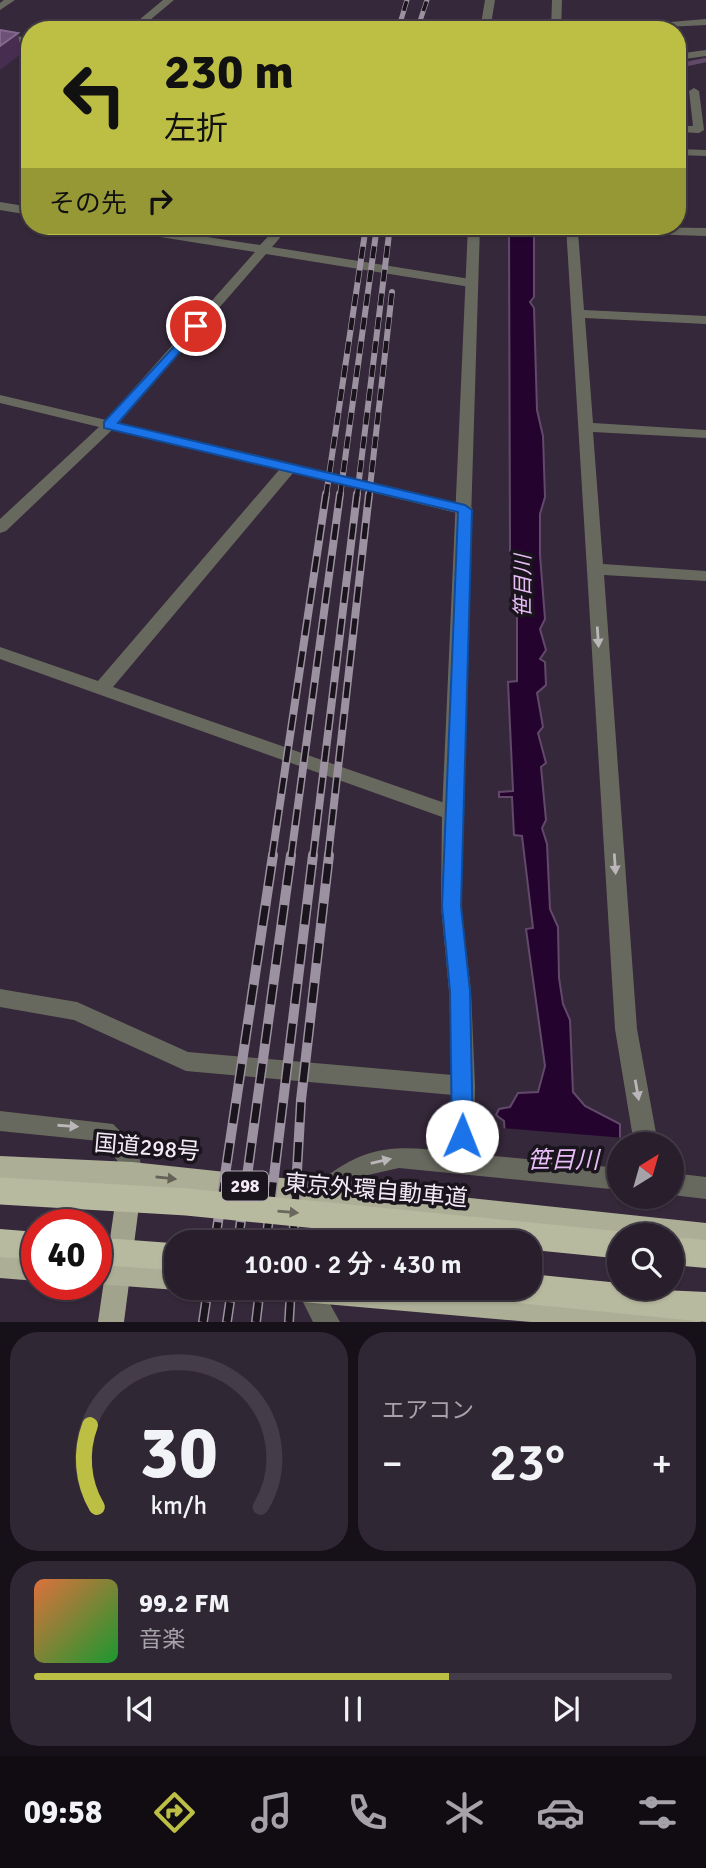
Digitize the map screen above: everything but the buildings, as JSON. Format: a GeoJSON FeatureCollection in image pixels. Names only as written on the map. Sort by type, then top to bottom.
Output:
{"type":"FeatureCollection","features":[{"type":"Feature","properties":{"kind":"highway","name":"国道298号"},"geometry":{"type":"LineString","coordinates":[[0,1168],[132,1174],[322,1193],[489,1214],[607,1234]]}},
{"type":"Feature","properties":{"kind":"highway"},"geometry":{"type":"LineString","coordinates":[[0,1179],[187,1202]]}},
{"type":"Feature","properties":{"kind":"highway","name":"東京外環自動車道"},"geometry":{"type":"LineString","coordinates":[[0,1191],[187,1202],[607,1236]]}},
{"type":"Feature","properties":{"kind":"highway","name":"国道298号"},"geometry":{"type":"LineString","coordinates":[[684,1237],[706,1236]]}},
{"type":"Feature","properties":{"kind":"highway"},"geometry":{"type":"LineString","coordinates":[[0,1243],[21,1245]]}},
{"type":"Feature","properties":{"kind":"highway"},"geometry":{"type":"LineString","coordinates":[[112,1252],[164,1256]]}},
{"type":"Feature","properties":{"kind":"highway"},"geometry":{"type":"LineString","coordinates":[[684,1252],[706,1254]]}},
{"type":"Feature","properties":{"kind":"highway"},"geometry":{"type":"LineString","coordinates":[[0,1265],[21,1267]]}},
{"type":"Feature","properties":{"kind":"highway"},"geometry":{"type":"LineString","coordinates":[[112,1272],[164,1276]]}},
{"type":"Feature","properties":{"kind":"highway"},"geometry":{"type":"LineString","coordinates":[[542,1290],[706,1307]]}},
{"type":"Feature","properties":{"kind":"highway"},"geometry":{"type":"LineString","coordinates":[[440,1300],[687,1322]]}},
{"type":"Feature","properties":{"kind":"main road"},"geometry":{"type":"LineString","coordinates":[[112,1256],[132,1174]]}},
{"type":"Feature","properties":{"kind":"main road"},"geometry":{"type":"LineString","coordinates":[[110,1300],[111,1322]]}},
{"type":"Feature","properties":{"kind":"street"},"geometry":{"type":"LineString","coordinates":[[0,7],[10,0]]}},
{"type":"Feature","properties":{"kind":"street"},"geometry":{"type":"LineString","coordinates":[[143,21],[169,0]]}},
{"type":"Feature","properties":{"kind":"street"},"geometry":{"type":"LineString","coordinates":[[486,21],[490,0]]}},
{"type":"Feature","properties":{"kind":"street"},"geometry":{"type":"LineString","coordinates":[[556,21],[557,0]]}},
{"type":"Feature","properties":{"kind":"street"},"geometry":{"type":"LineString","coordinates":[[686,24],[706,22]]}},
{"type":"Feature","properties":{"kind":"street"},"geometry":{"type":"LineString","coordinates":[[0,37],[21,40]]}},
{"type":"Feature","properties":{"kind":"street"},"geometry":{"type":"LineString","coordinates":[[686,56],[706,53]]}},
{"type":"Feature","properties":{"kind":"street"},"geometry":{"type":"LineString","coordinates":[[686,129],[699,130],[695,91]]}},
{"type":"Feature","properties":{"kind":"street"},"geometry":{"type":"LineString","coordinates":[[686,152],[706,153]]}},
{"type":"Feature","properties":{"kind":"street"},"geometry":{"type":"LineString","coordinates":[[0,206],[21,210]]}},
{"type":"Feature","properties":{"kind":"street"},"geometry":{"type":"LineString","coordinates":[[686,231],[706,232]]}},
{"type":"Feature","properties":{"kind":"street"},"geometry":{"type":"LineString","coordinates":[[170,235],[229,245],[266,247],[470,283]]}},
{"type":"Feature","properties":{"kind":"street"},"geometry":{"type":"LineString","coordinates":[[0,528],[109,425],[276,235]]}},
{"type":"Feature","properties":{"kind":"street"},"geometry":{"type":"LineString","coordinates":[[462,1163],[464,1086],[460,991],[451,906],[452,813],[473,235]]}},
{"type":"Feature","properties":{"kind":"street"},"geometry":{"type":"LineString","coordinates":[[573,235],[626,1029],[644,1132]]}},
{"type":"Feature","properties":{"kind":"street"},"geometry":{"type":"LineString","coordinates":[[578,314],[706,320]]}},
{"type":"Feature","properties":{"kind":"street"},"geometry":{"type":"LineString","coordinates":[[0,399],[465,510]]}},
{"type":"Feature","properties":{"kind":"street"},"geometry":{"type":"LineString","coordinates":[[586,427],[706,434]]}},
{"type":"Feature","properties":{"kind":"street"},"geometry":{"type":"LineString","coordinates":[[102,688],[289,468]]}},
{"type":"Feature","properties":{"kind":"street"},"geometry":{"type":"LineString","coordinates":[[594,569],[706,576]]}},
{"type":"Feature","properties":{"kind":"street"},"geometry":{"type":"LineString","coordinates":[[0,653],[102,688],[182,720],[452,813]]}},
{"type":"Feature","properties":{"kind":"street"},"geometry":{"type":"LineString","coordinates":[[0,998],[77,1011],[186,1061],[464,1086]]}},
{"type":"Feature","properties":{"kind":"street"},"geometry":{"type":"LineString","coordinates":[[0,1121],[106,1131],[128,1155],[132,1174]]}},
{"type":"Feature","properties":{"kind":"street"},"geometry":{"type":"LineString","coordinates":[[322,1193],[362,1165],[399,1157],[607,1178]]}},
{"type":"Feature","properties":{"kind":"street"},"geometry":{"type":"LineString","coordinates":[[684,1185],[706,1188]]}},
{"type":"Feature","properties":{"kind":"street"},"geometry":{"type":"LineString","coordinates":[[314,1300],[327,1322]]}},
{"type":"Feature","properties":{"kind":"water","name":"笹目川"},"geometry":{"type":"Polygon","coordinates":[[[509,235],[534,235],[534,297],[530,302],[534,308],[537,410],[543,436],[545,497],[540,514],[540,555],[545,619],[540,629],[546,650],[540,659],[545,662],[546,685],[537,693],[543,727],[538,733],[546,763],[541,767],[546,820],[542,828],[547,844],[550,909],[558,927],[559,978],[563,1004],[570,1020],[573,1092],[585,1106],[620,1124],[620,1132],[607,1132],[608,1209],[542,1276],[542,1230],[511,1230],[504,1121],[496,1115],[499,1109],[510,1107],[518,1093],[538,1092],[545,1066],[526,929],[533,928],[522,836],[514,835],[512,797],[499,797],[499,792],[513,791],[508,682],[517,681],[517,552],[510,551],[509,235]]]}},
{"type":"Feature","properties":{"kind":"pier"},"geometry":{"type":"Polygon","coordinates":[[[501,1128],[607,1137],[607,1209],[630,1209],[630,1223],[607,1223],[607,1300],[635,1300],[637,1322],[513,1322],[512,1300],[542,1300],[542,1230],[507,1230],[501,1128]]]}},
{"type":"Feature","properties":{"kind":"waterway"},"geometry":{"type":"LineString","coordinates":[[686,64],[706,60]]}},
{"type":"Feature","properties":{"kind":"railway"},"geometry":{"type":"LineString","coordinates":[[401,21],[407,0]]}},
{"type":"Feature","properties":{"kind":"railway"},"geometry":{"type":"LineString","coordinates":[[420,21],[427,0]]}},
{"type":"Feature","properties":{"kind":"railway"},"geometry":{"type":"LineString","coordinates":[[326,496],[365,235]]}},
{"type":"Feature","properties":{"kind":"railway"},"geometry":{"type":"LineString","coordinates":[[340,496],[376,235]]}},
{"type":"Feature","properties":{"kind":"railway"},"geometry":{"type":"LineString","coordinates":[[357,496],[389,235]]}},
{"type":"Feature","properties":{"kind":"railway"},"geometry":{"type":"LineString","coordinates":[[369,496],[392,292]]}},
{"type":"Feature","properties":{"kind":"railway"},"geometry":{"type":"LineString","coordinates":[[272,857],[326,494]]}},
{"type":"Feature","properties":{"kind":"railway"},"geometry":{"type":"LineString","coordinates":[[291,857],[340,494]]}},
{"type":"Feature","properties":{"kind":"railway"},"geometry":{"type":"LineString","coordinates":[[313,857],[357,494]]}},
{"type":"Feature","properties":{"kind":"railway"},"geometry":{"type":"LineString","coordinates":[[328,857],[369,494]]}},
{"type":"Feature","properties":{"kind":"railway"},"geometry":{"type":"LineString","coordinates":[[217,1230],[273,855]]}},
{"type":"Feature","properties":{"kind":"railway"},"geometry":{"type":"LineString","coordinates":[[240,1230],[291,855]]}},
{"type":"Feature","properties":{"kind":"railway"},"geometry":{"type":"LineString","coordinates":[[267,1230],[313,855]]}},
{"type":"Feature","properties":{"kind":"railway"},"geometry":{"type":"LineString","coordinates":[[294,1230],[301,1100],[329,855]]}},
{"type":"Feature","properties":{"kind":"railway"},"geometry":{"type":"LineString","coordinates":[[203,1322],[206,1300]]}},
{"type":"Feature","properties":{"kind":"railway"},"geometry":{"type":"LineString","coordinates":[[227,1322],[230,1300]]}},
{"type":"Feature","properties":{"kind":"railway"},"geometry":{"type":"LineString","coordinates":[[256,1322],[259,1300]]}},
{"type":"Feature","properties":{"kind":"railway"},"geometry":{"type":"LineString","coordinates":[[289,1322],[290,1300]]}},
{"type":"Feature","properties":{"kind":"route"},"geometry":{"type":"LineString","coordinates":[[196,326],[109,425],[465,510],[452,813],[451,906],[460,991],[464,1086],[462,1136]]}}]}
